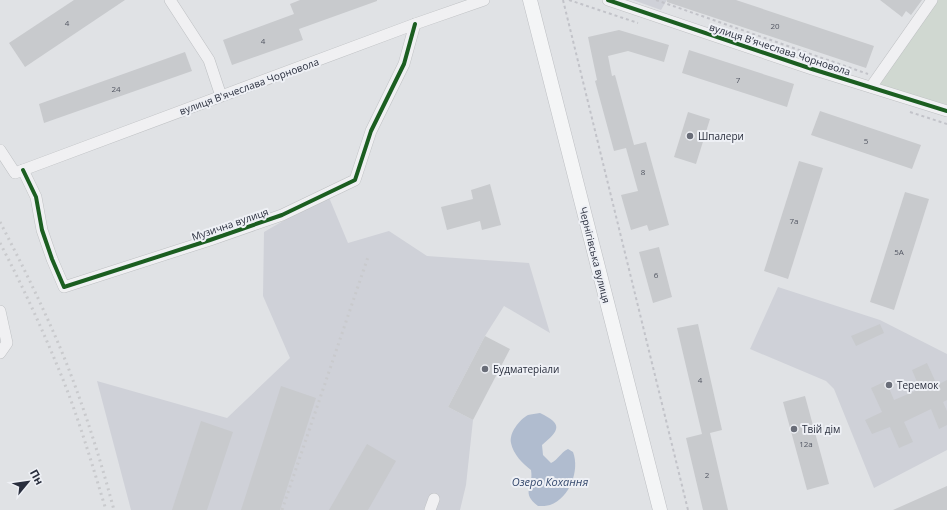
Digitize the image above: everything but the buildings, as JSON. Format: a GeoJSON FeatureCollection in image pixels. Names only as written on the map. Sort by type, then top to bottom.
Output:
{"type":"FeatureCollection","features":[{"type":"Feature","properties":{"kind":"main road","name":"Чернігівська вулиця"},"geometry":{"type":"LineString","coordinates":[[530,0],[660,510]]}},
{"type":"Feature","properties":{"kind":"street"},"geometry":{"type":"LineString","coordinates":[[170,0],[208,60],[221,96]]}},
{"type":"Feature","properties":{"kind":"street","name":"вулиця В'ячеслава Чорновола"},"geometry":{"type":"LineString","coordinates":[[19,172],[415,24],[484,0]]}},
{"type":"Feature","properties":{"kind":"street","name":"вулиця В'ячеслава Чорновола"},"geometry":{"type":"LineString","coordinates":[[608,0],[812,69],[947,111]]}},
{"type":"Feature","properties":{"kind":"street"},"geometry":{"type":"LineString","coordinates":[[871,87],[932,0]]}},
{"type":"Feature","properties":{"kind":"street","name":"Музична вулиця"},"geometry":{"type":"LineString","coordinates":[[19,172],[36,197],[42,230],[64,287],[282,215],[355,180],[371,131],[404,64],[415,24]]}},
{"type":"Feature","properties":{"kind":"street"},"geometry":{"type":"LineString","coordinates":[[0,150],[19,172]]}},
{"type":"Feature","properties":{"kind":"street"},"geometry":{"type":"LineString","coordinates":[[0,310],[6,343],[0,353]]}},
{"type":"Feature","properties":{"kind":"street"},"geometry":{"type":"LineString","coordinates":[[430,510],[434,499]]}},
{"type":"Feature","properties":{"kind":"path"},"geometry":{"type":"LineString","coordinates":[[563,0],[688,510]]}},
{"type":"Feature","properties":{"kind":"path"},"geometry":{"type":"LineString","coordinates":[[656,0],[878,77]]}},
{"type":"Feature","properties":{"kind":"shaded area"},"geometry":{"type":"Polygon","coordinates":[[[633,0],[667,0],[661,10],[633,0]]]}},
{"type":"Feature","properties":{"kind":"shaded area"},"geometry":{"type":"Polygon","coordinates":[[[932,0],[947,0],[947,111],[871,87],[932,0]]]}},
{"type":"Feature","properties":{"kind":"shaded area"},"geometry":{"type":"Polygon","coordinates":[[[328,195],[348,243],[389,231],[427,256],[529,263],[550,333],[504,306],[485,336],[448,407],[473,420],[466,485],[460,510],[131,510],[97,381],[227,418],[290,358],[263,296],[264,232],[328,195]]]}},
{"type":"Feature","properties":{"kind":"shaded area","name":"Теремок"},"geometry":{"type":"Polygon","coordinates":[[[778,287],[880,320],[947,354],[947,450],[874,488],[834,389],[826,381],[750,349],[778,287]]]}},
{"type":"Feature","properties":{"kind":"water","name":"Озеро Кохання"},"geometry":{"type":"Polygon","coordinates":[[[540,413],[553,421],[556,428],[553,435],[542,445],[543,455],[551,463],[568,449],[573,452],[575,459],[574,475],[568,490],[557,501],[546,506],[538,506],[530,497],[529,490],[531,470],[516,455],[511,443],[513,431],[521,420],[528,415],[540,413]]]}},
{"type":"Feature","properties":{"kind":"railway"},"geometry":{"type":"LineString","coordinates":[[0,222],[34,289],[64,357],[91,433],[114,510]]}},
{"type":"Feature","properties":{"kind":"railway"},"geometry":{"type":"LineString","coordinates":[[0,243],[51,350],[71,401],[106,510]]}},
{"type":"Feature","properties":{"kind":"railway"},"geometry":{"type":"LineString","coordinates":[[282,510],[368,257]]}},
{"type":"Feature","properties":{"kind":"cycle path"},"geometry":{"type":"LineString","coordinates":[[608,0],[812,69],[947,111]]}},
{"type":"Feature","properties":{"kind":"cycle path"},"geometry":{"type":"LineString","coordinates":[[23,170],[36,197],[42,230],[64,287],[282,215],[355,180],[371,131],[404,64],[415,24]]}},
{"type":"Feature","properties":{"kind":"place","name":"Шпалери"},"geometry":{"type":"Point","coordinates":[690,136]}},
{"type":"Feature","properties":{"kind":"place","name":"Будматеріали"},"geometry":{"type":"Point","coordinates":[485,369]}},
{"type":"Feature","properties":{"kind":"place","name":"Теремок"},"geometry":{"type":"Point","coordinates":[889,385]}},
{"type":"Feature","properties":{"kind":"place","name":"Твій дім"},"geometry":{"type":"Point","coordinates":[794,429]}}]}
